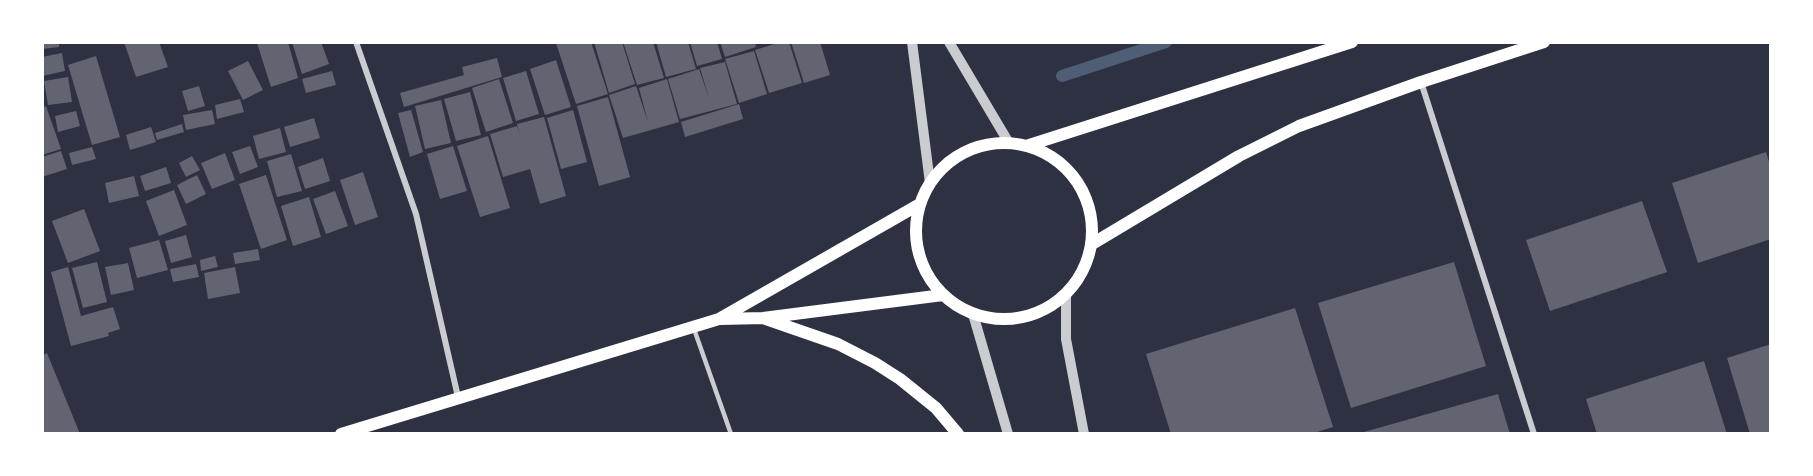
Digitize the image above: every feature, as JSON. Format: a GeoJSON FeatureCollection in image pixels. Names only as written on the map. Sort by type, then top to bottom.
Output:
{"type":"FeatureCollection","features":[{"type":"Feature","properties":{"kind":"main road"},"geometry":{"type":"LineString","coordinates":[[1026,146],[1353,42]]}},
{"type":"Feature","properties":{"kind":"main road"},"geometry":{"type":"LineString","coordinates":[[1092,244],[1239,156],[1299,126],[1421,82],[1544,42]]}},
{"type":"Feature","properties":{"kind":"main road"},"geometry":{"type":"LineString","coordinates":[[1009,143],[1026,146],[1055,159],[1078,182],[1091,211],[1092,244],[1083,271],[1066,294],[1038,312],[1006,319],[973,314],[943,295],[924,268],[916,236],[920,204],[930,183],[945,166],[964,153],[986,145],[1009,143]]}},
{"type":"Feature","properties":{"kind":"main road"},"geometry":{"type":"LineString","coordinates":[[341,434],[719,319],[920,204]]}},
{"type":"Feature","properties":{"kind":"main road"},"geometry":{"type":"LineString","coordinates":[[719,319],[763,318],[943,295]]}},
{"type":"Feature","properties":{"kind":"main road"},"geometry":{"type":"LineString","coordinates":[[763,318],[838,344],[875,363],[900,379],[936,408],[958,434]]}},
{"type":"Feature","properties":{"kind":"street"},"geometry":{"type":"LineString","coordinates":[[356,42],[416,214],[458,397]]}},
{"type":"Feature","properties":{"kind":"street"},"geometry":{"type":"LineString","coordinates":[[912,42],[930,183]]}},
{"type":"Feature","properties":{"kind":"street"},"geometry":{"type":"LineString","coordinates":[[949,42],[1009,143]]}},
{"type":"Feature","properties":{"kind":"street"},"geometry":{"type":"LineString","coordinates":[[1421,82],[1534,434]]}},
{"type":"Feature","properties":{"kind":"street"},"geometry":{"type":"LineString","coordinates":[[1066,294],[1066,339],[1084,434]]}},
{"type":"Feature","properties":{"kind":"street"},"geometry":{"type":"LineString","coordinates":[[973,314],[1008,434]]}},
{"type":"Feature","properties":{"kind":"lane"},"geometry":{"type":"LineString","coordinates":[[693,327],[730,434]]}},
{"type":"Feature","properties":{"kind":"building"},"geometry":{"type":"Polygon","coordinates":[[[42,42],[59,42],[59,47],[42,49],[42,42]]]}},
{"type":"Feature","properties":{"kind":"building"},"geometry":{"type":"Polygon","coordinates":[[[124,42],[159,42],[168,67],[136,77],[124,42]]]}},
{"type":"Feature","properties":{"kind":"building"},"geometry":{"type":"Polygon","coordinates":[[[288,42],[298,78],[271,87],[257,43],[288,42]]]}},
{"type":"Feature","properties":{"kind":"building"},"geometry":{"type":"Polygon","coordinates":[[[292,42],[321,42],[329,64],[302,74],[292,42]]]}},
{"type":"Feature","properties":{"kind":"building"},"geometry":{"type":"Polygon","coordinates":[[[591,42],[608,94],[576,104],[556,43],[591,42]]]}},
{"type":"Feature","properties":{"kind":"building"},"geometry":{"type":"Polygon","coordinates":[[[594,42],[622,42],[635,84],[609,93],[594,42]]]}},
{"type":"Feature","properties":{"kind":"building"},"geometry":{"type":"Polygon","coordinates":[[[623,42],[653,42],[664,78],[637,85],[623,42]]]}},
{"type":"Feature","properties":{"kind":"building"},"geometry":{"type":"Polygon","coordinates":[[[656,42],[688,42],[696,69],[666,77],[656,42]]]}},
{"type":"Feature","properties":{"kind":"building"},"geometry":{"type":"Polygon","coordinates":[[[690,42],[717,42],[722,59],[697,66],[690,42]]]}},
{"type":"Feature","properties":{"kind":"building"},"geometry":{"type":"Polygon","coordinates":[[[720,42],[755,42],[756,47],[725,57],[720,42]]]}},
{"type":"Feature","properties":{"kind":"building"},"geometry":{"type":"Polygon","coordinates":[[[781,42],[789,42],[802,83],[769,93],[755,50],[781,42]]]}},
{"type":"Feature","properties":{"kind":"building"},"geometry":{"type":"Polygon","coordinates":[[[791,42],[820,42],[830,75],[804,83],[791,42]]]}},
{"type":"Feature","properties":{"kind":"building"},"geometry":{"type":"Polygon","coordinates":[[[754,51],[767,94],[739,103],[725,59],[754,51]]]}},
{"type":"Feature","properties":{"kind":"building"},"geometry":{"type":"Polygon","coordinates":[[[62,53],[65,71],[42,76],[42,57],[62,53]]]}},
{"type":"Feature","properties":{"kind":"building"},"geometry":{"type":"Polygon","coordinates":[[[96,56],[120,137],[92,145],[68,65],[96,56]]]}},
{"type":"Feature","properties":{"kind":"building"},"geometry":{"type":"Polygon","coordinates":[[[497,58],[502,77],[404,107],[400,93],[464,75],[462,67],[497,58]]]}},
{"type":"Feature","properties":{"kind":"building"},"geometry":{"type":"Polygon","coordinates":[[[556,60],[571,107],[545,115],[530,69],[556,60]]]}},
{"type":"Feature","properties":{"kind":"building"},"geometry":{"type":"Polygon","coordinates":[[[248,61],[263,90],[243,100],[228,71],[248,61]]]}},
{"type":"Feature","properties":{"kind":"building"},"geometry":{"type":"Polygon","coordinates":[[[725,62],[737,104],[680,119],[668,79],[699,69],[709,98],[700,68],[725,62]]]}},
{"type":"Feature","properties":{"kind":"building"},"geometry":{"type":"Polygon","coordinates":[[[332,71],[336,85],[306,93],[302,79],[332,71]]]}},
{"type":"Feature","properties":{"kind":"building"},"geometry":{"type":"Polygon","coordinates":[[[526,71],[539,114],[516,121],[503,78],[526,71]]]}},
{"type":"Feature","properties":{"kind":"building"},"geometry":{"type":"Polygon","coordinates":[[[68,77],[72,102],[48,105],[44,81],[68,77]]]}},
{"type":"Feature","properties":{"kind":"building"},"geometry":{"type":"Polygon","coordinates":[[[499,79],[513,123],[486,132],[472,88],[499,79]]]}},
{"type":"Feature","properties":{"kind":"building"},"geometry":{"type":"Polygon","coordinates":[[[667,79],[679,122],[623,138],[609,95],[636,86],[648,122],[639,88],[667,79]]]}},
{"type":"Feature","properties":{"kind":"building"},"geometry":{"type":"Polygon","coordinates":[[[199,86],[205,106],[188,111],[182,91],[199,86]]]}},
{"type":"Feature","properties":{"kind":"building"},"geometry":{"type":"Polygon","coordinates":[[[470,92],[481,135],[456,141],[444,99],[470,92]]]}},
{"type":"Feature","properties":{"kind":"building"},"geometry":{"type":"Polygon","coordinates":[[[608,97],[630,177],[599,186],[577,106],[608,97]]]}},
{"type":"Feature","properties":{"kind":"building"},"geometry":{"type":"Polygon","coordinates":[[[240,99],[244,112],[217,119],[215,105],[240,99]]]}},
{"type":"Feature","properties":{"kind":"building"},"geometry":{"type":"Polygon","coordinates":[[[441,100],[451,143],[425,149],[415,106],[441,100]]]}},
{"type":"Feature","properties":{"kind":"building"},"geometry":{"type":"Polygon","coordinates":[[[739,104],[743,119],[685,137],[681,122],[739,104]]]}},
{"type":"Feature","properties":{"kind":"building"},"geometry":{"type":"Polygon","coordinates":[[[46,106],[61,149],[42,155],[42,108],[46,106]]]}},
{"type":"Feature","properties":{"kind":"building"},"geometry":{"type":"Polygon","coordinates":[[[212,110],[215,124],[186,130],[183,115],[212,110]]]}},
{"type":"Feature","properties":{"kind":"building"},"geometry":{"type":"Polygon","coordinates":[[[411,110],[423,152],[410,157],[398,113],[411,110]]]}},
{"type":"Feature","properties":{"kind":"building"},"geometry":{"type":"Polygon","coordinates":[[[573,110],[587,162],[561,169],[547,118],[573,110]]]}},
{"type":"Feature","properties":{"kind":"building"},"geometry":{"type":"Polygon","coordinates":[[[76,111],[80,126],[58,132],[55,116],[76,111]]]}},
{"type":"Feature","properties":{"kind":"building"},"geometry":{"type":"Polygon","coordinates":[[[544,117],[566,196],[540,204],[530,169],[503,177],[490,134],[517,126],[520,134],[517,124],[544,117]]]}},
{"type":"Feature","properties":{"kind":"building"},"geometry":{"type":"Polygon","coordinates":[[[314,118],[320,138],[290,147],[284,127],[314,118]]]}},
{"type":"Feature","properties":{"kind":"building"},"geometry":{"type":"Polygon","coordinates":[[[182,124],[184,132],[157,140],[155,133],[182,124]]]}},
{"type":"Feature","properties":{"kind":"building"},"geometry":{"type":"Polygon","coordinates":[[[151,127],[156,142],[130,150],[126,135],[151,127]]]}},
{"type":"Feature","properties":{"kind":"building"},"geometry":{"type":"Polygon","coordinates":[[[280,128],[286,152],[259,159],[253,136],[280,128]]]}},
{"type":"Feature","properties":{"kind":"building"},"geometry":{"type":"Polygon","coordinates":[[[488,136],[510,208],[480,217],[457,146],[488,136]]]}},
{"type":"Feature","properties":{"kind":"building"},"geometry":{"type":"Polygon","coordinates":[[[250,146],[258,167],[240,174],[232,152],[250,146]]]}},
{"type":"Feature","properties":{"kind":"building"},"geometry":{"type":"Polygon","coordinates":[[[453,146],[467,191],[440,199],[427,154],[453,146]]]}},
{"type":"Feature","properties":{"kind":"building"},"geometry":{"type":"Polygon","coordinates":[[[92,147],[96,159],[72,165],[69,153],[92,147]]]}},
{"type":"Feature","properties":{"kind":"building"},"geometry":{"type":"Polygon","coordinates":[[[61,151],[67,169],[42,177],[42,157],[61,151]]]}},
{"type":"Feature","properties":{"kind":"building"},"geometry":{"type":"Polygon","coordinates":[[[1766,152],[1771,168],[1771,239],[1698,263],[1672,183],[1766,152]]]}},
{"type":"Feature","properties":{"kind":"building"},"geometry":{"type":"Polygon","coordinates":[[[225,153],[235,180],[212,189],[201,163],[225,153]]]}},
{"type":"Feature","properties":{"kind":"building"},"geometry":{"type":"Polygon","coordinates":[[[291,154],[302,191],[277,197],[267,161],[291,154]]]}},
{"type":"Feature","properties":{"kind":"building"},"geometry":{"type":"Polygon","coordinates":[[[192,156],[200,170],[186,177],[179,163],[192,156]]]}},
{"type":"Feature","properties":{"kind":"building"},"geometry":{"type":"Polygon","coordinates":[[[323,158],[330,181],[305,189],[298,167],[323,158]]]}},
{"type":"Feature","properties":{"kind":"building"},"geometry":{"type":"Polygon","coordinates":[[[166,167],[171,183],[145,191],[140,176],[166,167]]]}},
{"type":"Feature","properties":{"kind":"building"},"geometry":{"type":"Polygon","coordinates":[[[363,172],[378,217],[355,225],[340,180],[363,172]]]}},
{"type":"Feature","properties":{"kind":"building"},"geometry":{"type":"Polygon","coordinates":[[[197,175],[206,194],[186,204],[177,185],[197,175]]]}},
{"type":"Feature","properties":{"kind":"building"},"geometry":{"type":"Polygon","coordinates":[[[266,175],[287,240],[261,249],[239,184],[266,175]]]}},
{"type":"Feature","properties":{"kind":"building"},"geometry":{"type":"Polygon","coordinates":[[[134,176],[139,196],[109,203],[105,183],[134,176]]]}},
{"type":"Feature","properties":{"kind":"building"},"geometry":{"type":"Polygon","coordinates":[[[174,190],[187,225],[159,236],[146,201],[174,190]]]}},
{"type":"Feature","properties":{"kind":"building"},"geometry":{"type":"Polygon","coordinates":[[[335,191],[348,226],[326,234],[313,199],[335,191]]]}},
{"type":"Feature","properties":{"kind":"building"},"geometry":{"type":"Polygon","coordinates":[[[309,197],[321,237],[293,246],[281,206],[309,197]]]}},
{"type":"Feature","properties":{"kind":"building"},"geometry":{"type":"Polygon","coordinates":[[[1642,201],[1667,272],[1550,311],[1526,240],[1642,201]]]}},
{"type":"Feature","properties":{"kind":"building"},"geometry":{"type":"Polygon","coordinates":[[[84,209],[100,251],[68,263],[52,221],[84,209]]]}},
{"type":"Feature","properties":{"kind":"building"},"geometry":{"type":"Polygon","coordinates":[[[186,235],[192,257],[171,263],[165,241],[186,235]]]}},
{"type":"Feature","properties":{"kind":"building"},"geometry":{"type":"Polygon","coordinates":[[[159,240],[168,270],[137,278],[129,248],[159,240]]]}},
{"type":"Feature","properties":{"kind":"building"},"geometry":{"type":"Polygon","coordinates":[[[258,249],[260,260],[235,264],[233,253],[258,249]]]}},
{"type":"Feature","properties":{"kind":"building"},"geometry":{"type":"Polygon","coordinates":[[[215,256],[218,267],[201,271],[200,260],[215,256]]]}},
{"type":"Feature","properties":{"kind":"building"},"geometry":{"type":"Polygon","coordinates":[[[97,262],[107,302],[83,308],[72,268],[97,262]]]}},
{"type":"Feature","properties":{"kind":"building"},"geometry":{"type":"Polygon","coordinates":[[[1454,262],[1486,366],[1351,408],[1318,303],[1454,262]]]}},
{"type":"Feature","properties":{"kind":"building"},"geometry":{"type":"Polygon","coordinates":[[[128,263],[134,290],[111,295],[105,267],[128,263]]]}},
{"type":"Feature","properties":{"kind":"building"},"geometry":{"type":"Polygon","coordinates":[[[196,264],[199,277],[173,282],[170,269],[196,264]]]}},
{"type":"Feature","properties":{"kind":"building"},"geometry":{"type":"Polygon","coordinates":[[[68,267],[81,316],[113,307],[120,329],[108,333],[109,336],[71,346],[51,272],[68,267]]]}},
{"type":"Feature","properties":{"kind":"building"},"geometry":{"type":"Polygon","coordinates":[[[235,267],[240,293],[208,299],[204,273],[235,267]]]}},
{"type":"Feature","properties":{"kind":"building"},"geometry":{"type":"Polygon","coordinates":[[[1295,308],[1333,427],[1311,434],[1171,434],[1146,354],[1295,308]]]}},
{"type":"Feature","properties":{"kind":"building"},"geometry":{"type":"Polygon","coordinates":[[[1771,344],[1771,434],[1750,434],[1727,358],[1771,344]]]}},
{"type":"Feature","properties":{"kind":"building"},"geometry":{"type":"Polygon","coordinates":[[[47,353],[80,434],[42,434],[42,356],[47,353]]]}},
{"type":"Feature","properties":{"kind":"building"},"geometry":{"type":"Polygon","coordinates":[[[1704,361],[1727,434],[1597,434],[1586,399],[1704,361]]]}},
{"type":"Feature","properties":{"kind":"building"},"geometry":{"type":"Polygon","coordinates":[[[1498,394],[1510,434],[1365,434],[1364,432],[1498,394]]]}},
{"type":"Feature","properties":{"kind":"waterway"},"geometry":{"type":"LineString","coordinates":[[1062,76],[1166,42]]}}]}
